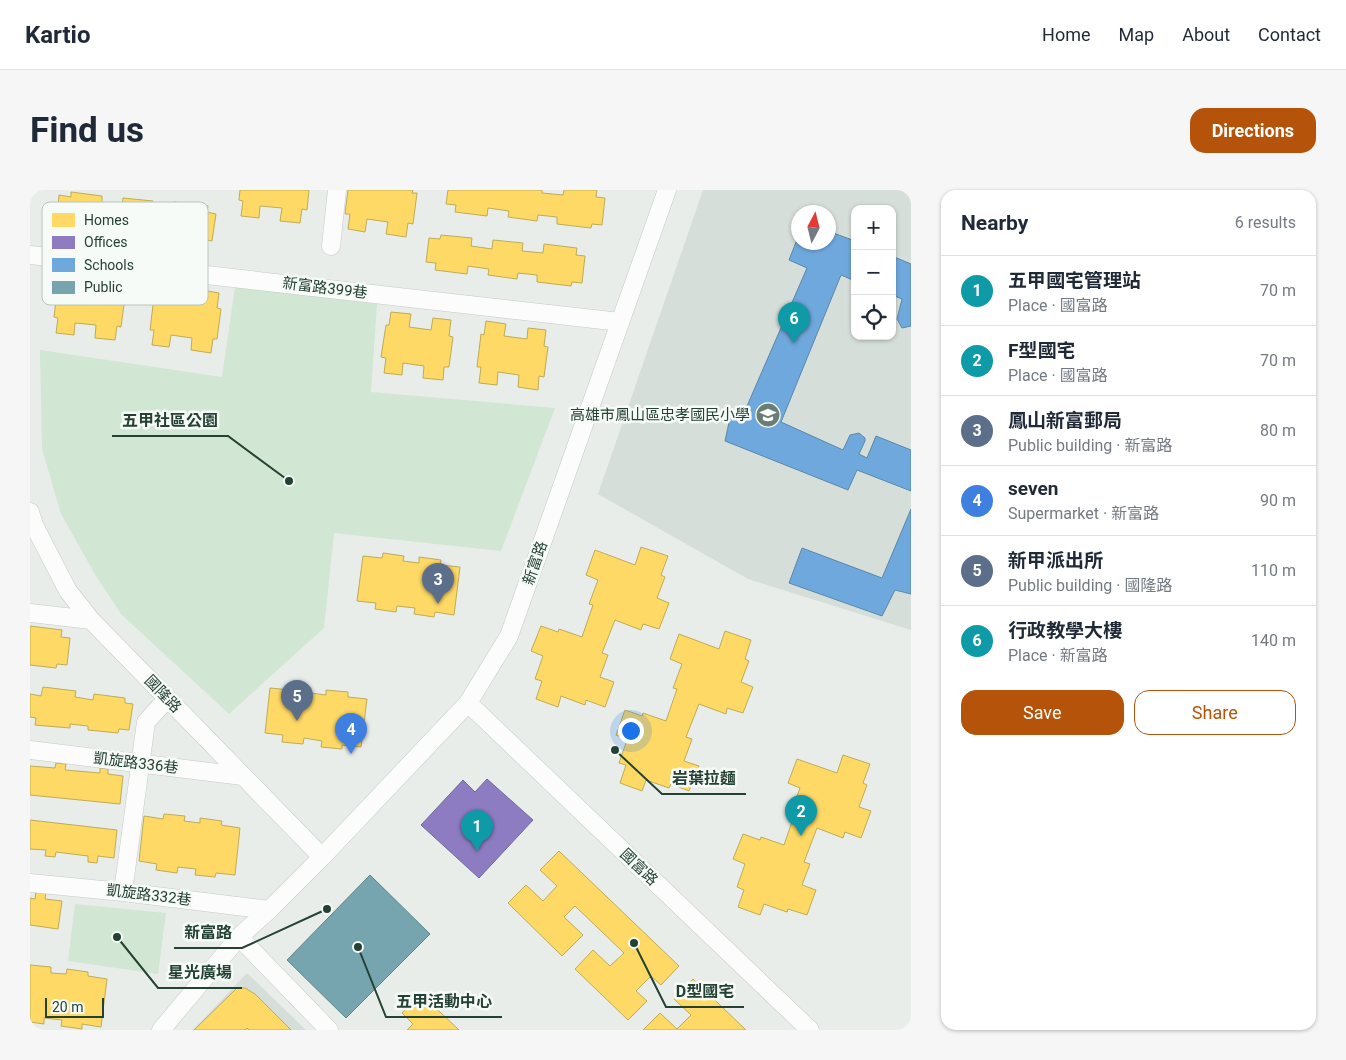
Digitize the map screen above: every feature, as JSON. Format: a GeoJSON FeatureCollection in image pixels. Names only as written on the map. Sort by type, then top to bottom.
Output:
{"type":"FeatureCollection","features":[{"type":"Feature","properties":{"kind":"street"},"geometry":{"type":"LineString","coordinates":[[331,246],[337,190]]}},
{"type":"Feature","properties":{"kind":"street","name":"新富路"},"geometry":{"type":"LineString","coordinates":[[161,1030],[239,937],[322,857],[468,703],[509,636],[667,190]]}},
{"type":"Feature","properties":{"kind":"street","name":"新富路399巷"},"geometry":{"type":"LineString","coordinates":[[208,275],[620,322]]}},
{"type":"Feature","properties":{"kind":"street","name":"國隆路"},"geometry":{"type":"LineString","coordinates":[[30,512],[34,524],[68,591],[91,620],[322,857]]}},
{"type":"Feature","properties":{"kind":"street"},"geometry":{"type":"LineString","coordinates":[[30,613],[91,620]]}},
{"type":"Feature","properties":{"kind":"street"},"geometry":{"type":"LineString","coordinates":[[123,892],[146,722],[167,699]]}},
{"type":"Feature","properties":{"kind":"street","name":"國富路"},"geometry":{"type":"LineString","coordinates":[[468,703],[810,1030]]}},
{"type":"Feature","properties":{"kind":"street","name":"凱旋路336巷"},"geometry":{"type":"LineString","coordinates":[[30,750],[243,776]]}},
{"type":"Feature","properties":{"kind":"street","name":"凱旋路332巷"},"geometry":{"type":"LineString","coordinates":[[30,883],[269,910]]}},
{"type":"Feature","properties":{"kind":"street"},"geometry":{"type":"LineString","coordinates":[[239,937],[329,1030]]}},
{"type":"Feature","properties":{"kind":"shaded area","name":"高雄市鳳山區忠孝國民小學"},"geometry":{"type":"Polygon","coordinates":[[[703,190],[911,190],[911,630],[748,579],[598,494],[703,190]]]}},
{"type":"Feature","properties":{"kind":"shaded area"},"geometry":{"type":"Polygon","coordinates":[[[247,973],[306,1030],[193,1030],[247,973]]]}},
{"type":"Feature","properties":{"kind":"green space"},"geometry":{"type":"Polygon","coordinates":[[[235,287],[377,304],[371,392],[555,408],[501,551],[334,533],[324,628],[229,714],[121,614],[96,576],[61,514],[42,449],[40,350],[222,377],[235,287]]]}},
{"type":"Feature","properties":{"kind":"green space"},"geometry":{"type":"Polygon","coordinates":[[[75,904],[166,913],[158,974],[68,961],[75,904]]]}},
{"type":"Feature","properties":{"kind":"building: Homes"},"geometry":{"type":"Polygon","coordinates":[[[240,190],[309,190],[307,210],[302,209],[300,223],[280,221],[282,208],[260,206],[259,218],[241,216],[243,201],[239,200],[240,190]]]}},
{"type":"Feature","properties":{"kind":"building: Homes"},"geometry":{"type":"Polygon","coordinates":[[[348,190],[413,190],[412,193],[417,193],[413,224],[408,223],[406,237],[386,234],[388,222],[367,219],[365,232],[348,229],[350,214],[345,214],[348,190]]]}},
{"type":"Feature","properties":{"kind":"building: Homes"},"geometry":{"type":"Polygon","coordinates":[[[448,190],[542,190],[542,193],[563,195],[564,190],[597,190],[596,197],[605,198],[602,225],[592,224],[591,228],[557,224],[557,217],[538,215],[537,221],[508,217],[509,211],[488,208],[487,216],[455,212],[456,205],[446,204],[448,190]]]}},
{"type":"Feature","properties":{"kind":"building: Homes"},"geometry":{"type":"Polygon","coordinates":[[[71,192],[102,196],[102,202],[58,202],[59,195],[71,197],[71,192]]]}},
{"type":"Feature","properties":{"kind":"building: Homes"},"geometry":{"type":"Polygon","coordinates":[[[123,198],[153,202],[122,202],[123,198]]]}},
{"type":"Feature","properties":{"kind":"building: Homes"},"geometry":{"type":"Polygon","coordinates":[[[208,212],[216,214],[212,241],[208,240],[208,212]]]}},
{"type":"Feature","properties":{"kind":"building: Homes"},"geometry":{"type":"Polygon","coordinates":[[[441,235],[472,238],[471,246],[492,249],[493,240],[523,243],[522,251],[543,253],[544,244],[577,248],[576,255],[585,256],[582,283],[572,282],[571,286],[537,282],[537,275],[518,273],[517,279],[488,275],[489,269],[468,266],[467,274],[435,270],[436,263],[426,262],[429,238],[440,239],[441,235]]]}},
{"type":"Feature","properties":{"kind":"building: Homes"},"geometry":{"type":"Polygon","coordinates":[[[208,291],[219,293],[217,308],[221,309],[217,339],[213,339],[211,353],[191,350],[192,338],[171,335],[169,347],[152,345],[154,330],[150,330],[153,305],[208,305],[208,291]]]}},
{"type":"Feature","properties":{"kind":"building: Homes"},"geometry":{"type":"Polygon","coordinates":[[[56,305],[124,305],[121,327],[117,326],[115,340],[95,338],[96,325],[75,323],[74,335],[56,333],[58,318],[54,317],[56,305]]]}},
{"type":"Feature","properties":{"kind":"building: Homes"},"geometry":{"type":"Polygon","coordinates":[[[391,312],[411,314],[409,327],[431,330],[433,318],[451,320],[449,336],[453,337],[449,367],[444,367],[443,380],[423,378],[424,366],[403,363],[402,375],[384,373],[386,358],[381,357],[386,325],[389,325],[391,312]]]}},
{"type":"Feature","properties":{"kind":"building: Homes"},"geometry":{"type":"Polygon","coordinates":[[[486,321],[506,324],[504,336],[527,339],[528,328],[546,330],[544,346],[548,347],[544,377],[539,376],[538,390],[518,387],[519,375],[498,372],[497,385],[479,383],[481,367],[477,367],[481,334],[484,335],[486,321]]]}},
{"type":"Feature","properties":{"kind":"building: Homes"},"geometry":{"type":"Polygon","coordinates":[[[641,547],[668,556],[661,575],[665,577],[657,598],[669,603],[659,629],[643,624],[641,630],[615,620],[602,653],[608,655],[600,677],[614,682],[605,707],[586,700],[585,705],[561,696],[558,707],[536,699],[542,681],[535,679],[543,656],[531,651],[541,626],[558,632],[559,629],[582,637],[593,605],[589,604],[598,580],[586,575],[595,550],[635,565],[641,547]]]}},
{"type":"Feature","properties":{"kind":"building: Homes"},"geometry":{"type":"Polygon","coordinates":[[[383,553],[404,556],[403,561],[419,563],[419,557],[441,560],[440,565],[460,567],[454,615],[435,612],[434,617],[414,614],[415,608],[397,606],[396,612],[375,609],[376,603],[357,601],[363,556],[382,558],[383,553]]]}},
{"type":"Feature","properties":{"kind":"building: Homes"},"geometry":{"type":"Polygon","coordinates":[[[30,626],[62,630],[61,637],[70,638],[67,665],[57,664],[56,668],[30,665],[30,626]]]}},
{"type":"Feature","properties":{"kind":"building: Homes"},"geometry":{"type":"Polygon","coordinates":[[[725,631],[751,640],[745,659],[749,661],[741,682],[753,687],[743,713],[727,708],[726,714],[699,704],[686,737],[692,739],[684,761],[699,766],[689,791],[671,784],[669,788],[646,780],[642,791],[620,783],[626,765],[619,763],[627,740],[616,735],[625,710],[642,716],[643,713],[666,721],[677,689],[673,688],[682,664],[670,659],[679,634],[719,649],[725,631]]]}},
{"type":"Feature","properties":{"kind":"building: Homes"},"geometry":{"type":"Polygon","coordinates":[[[290,685],[311,688],[310,693],[326,695],[326,690],[348,692],[348,697],[367,699],[361,747],[342,745],[342,749],[321,747],[322,741],[304,738],[303,744],[282,742],[283,735],[265,733],[270,688],[290,690],[290,685]]]}},
{"type":"Feature","properties":{"kind":"building: Homes"},"geometry":{"type":"Polygon","coordinates":[[[43,687],[76,691],[75,697],[93,700],[94,694],[125,698],[125,703],[133,704],[129,730],[119,729],[118,733],[88,730],[88,726],[70,724],[70,728],[35,725],[36,718],[30,717],[30,694],[41,696],[43,687]]]}},
{"type":"Feature","properties":{"kind":"building: Homes"},"geometry":{"type":"Polygon","coordinates":[[[843,755],[870,764],[863,783],[867,785],[859,807],[871,811],[861,838],[845,832],[843,838],[817,828],[804,862],[810,864],[802,885],[816,890],[807,915],[788,909],[787,912],[764,904],[760,915],[738,907],[744,890],[737,887],[745,864],[733,859],[743,834],[760,840],[761,837],[784,845],[795,813],[791,812],[800,788],[788,783],[797,759],[837,773],[843,755]]]}},
{"type":"Feature","properties":{"kind":"building: Homes"},"geometry":{"type":"Polygon","coordinates":[[[56,763],[66,764],[65,770],[100,773],[100,768],[108,769],[108,774],[123,776],[120,804],[30,795],[30,766],[55,768],[56,763]]]}},
{"type":"Feature","properties":{"kind":"building: Homes"},"geometry":{"type":"Polygon","coordinates":[[[164,814],[185,816],[184,821],[200,823],[200,818],[222,821],[221,825],[240,828],[235,875],[216,873],[215,877],[195,875],[196,869],[178,867],[177,873],[156,870],[157,864],[139,861],[144,816],[163,819],[164,814]]]}},
{"type":"Feature","properties":{"kind":"building: Homes"},"geometry":{"type":"Polygon","coordinates":[[[30,820],[117,830],[114,858],[98,856],[97,863],[88,862],[88,856],[56,852],[55,857],[45,856],[46,850],[30,849],[30,820]]]}},
{"type":"Feature","properties":{"kind":"building: Homes"},"geometry":{"type":"Polygon","coordinates":[[[559,851],[679,966],[661,985],[651,976],[636,991],[647,1001],[628,1020],[575,969],[593,950],[610,966],[624,953],[575,906],[564,917],[583,935],[562,956],[508,903],[526,885],[543,901],[557,886],[540,870],[559,851]]]}},
{"type":"Feature","properties":{"kind":"building: Homes"},"geometry":{"type":"Polygon","coordinates":[[[36,891],[46,892],[45,899],[62,901],[58,929],[30,925],[30,898],[35,899],[36,891]]]}},
{"type":"Feature","properties":{"kind":"building: Homes"},"geometry":{"type":"Polygon","coordinates":[[[30,965],[51,967],[51,973],[66,974],[67,969],[88,972],[88,976],[107,979],[101,1027],[82,1024],[82,1029],[61,1026],[62,1020],[44,1018],[44,1024],[30,1022],[30,965]]]}},
{"type":"Feature","properties":{"kind":"building: Homes"},"geometry":{"type":"Polygon","coordinates":[[[693,979],[746,1030],[643,1030],[660,1013],[677,1029],[691,1015],[674,999],[693,979]]]}},
{"type":"Feature","properties":{"kind":"building: Homes"},"geometry":{"type":"Polygon","coordinates":[[[237,988],[245,988],[255,994],[291,1030],[249,1030],[247,1028],[245,1030],[194,1030],[237,988]]]}},
{"type":"Feature","properties":{"kind":"building: Homes"},"geometry":{"type":"Polygon","coordinates":[[[421,994],[459,1030],[407,1030],[413,1024],[402,1013],[421,994]]]}},
{"type":"Feature","properties":{"kind":"building: Offices"},"geometry":{"type":"Polygon","coordinates":[[[487,779],[533,820],[479,878],[421,825],[463,780],[475,792],[487,779]]]}},
{"type":"Feature","properties":{"kind":"building: Schools"},"geometry":{"type":"Polygon","coordinates":[[[836,234],[851,240],[851,279],[841,275],[781,422],[843,450],[850,435],[859,433],[865,438],[865,441],[859,454],[867,458],[876,436],[911,450],[911,491],[857,470],[848,490],[725,441],[731,413],[747,406],[807,268],[789,260],[793,250],[836,250],[836,234]]]}},
{"type":"Feature","properties":{"kind":"building: Schools"},"geometry":{"type":"Polygon","coordinates":[[[896,258],[911,264],[911,326],[902,328],[897,319],[902,299],[896,297],[896,258]]]}},
{"type":"Feature","properties":{"kind":"building: Schools"},"geometry":{"type":"Polygon","coordinates":[[[911,509],[911,594],[895,590],[882,616],[789,583],[802,548],[882,578],[911,509]]]}},
{"type":"Feature","properties":{"kind":"building: Public"},"geometry":{"type":"Polygon","coordinates":[[[370,875],[430,934],[346,1018],[287,960],[370,875]]]}},
{"type":"Feature","properties":{"kind":"place","name":"行政教學大樓"},"geometry":{"type":"Point","coordinates":[794,343]}},
{"type":"Feature","properties":{"kind":"place","name":"高雄市鳳山區忠孝國民小學"},"geometry":{"type":"Point","coordinates":[768,415]}},
{"type":"Feature","properties":{"kind":"place","name":"五甲社區公園"},"geometry":{"type":"Point","coordinates":[289,481]}},
{"type":"Feature","properties":{"kind":"place","name":"鳳山新富郵局"},"geometry":{"type":"Point","coordinates":[438,604]}},
{"type":"Feature","properties":{"kind":"place","name":"新甲派出所"},"geometry":{"type":"Point","coordinates":[297,721]}},
{"type":"Feature","properties":{"kind":"place","name":"岩葉拉麵"},"geometry":{"type":"Point","coordinates":[615,750]}},
{"type":"Feature","properties":{"kind":"place","name":"seven"},"geometry":{"type":"Point","coordinates":[351,754]}},
{"type":"Feature","properties":{"kind":"place","name":"F型國宅"},"geometry":{"type":"Point","coordinates":[801,836]}},
{"type":"Feature","properties":{"kind":"place","name":"五甲國宅管理站"},"geometry":{"type":"Point","coordinates":[477,851]}},
{"type":"Feature","properties":{"kind":"place","name":"新富路"},"geometry":{"type":"Point","coordinates":[327,909]}},
{"type":"Feature","properties":{"kind":"place","name":"星光廣場"},"geometry":{"type":"Point","coordinates":[117,937]}},
{"type":"Feature","properties":{"kind":"place","name":"D型國宅"},"geometry":{"type":"Point","coordinates":[634,943]}},
{"type":"Feature","properties":{"kind":"place","name":"五甲活動中心"},"geometry":{"type":"Point","coordinates":[358,947]}}]}
